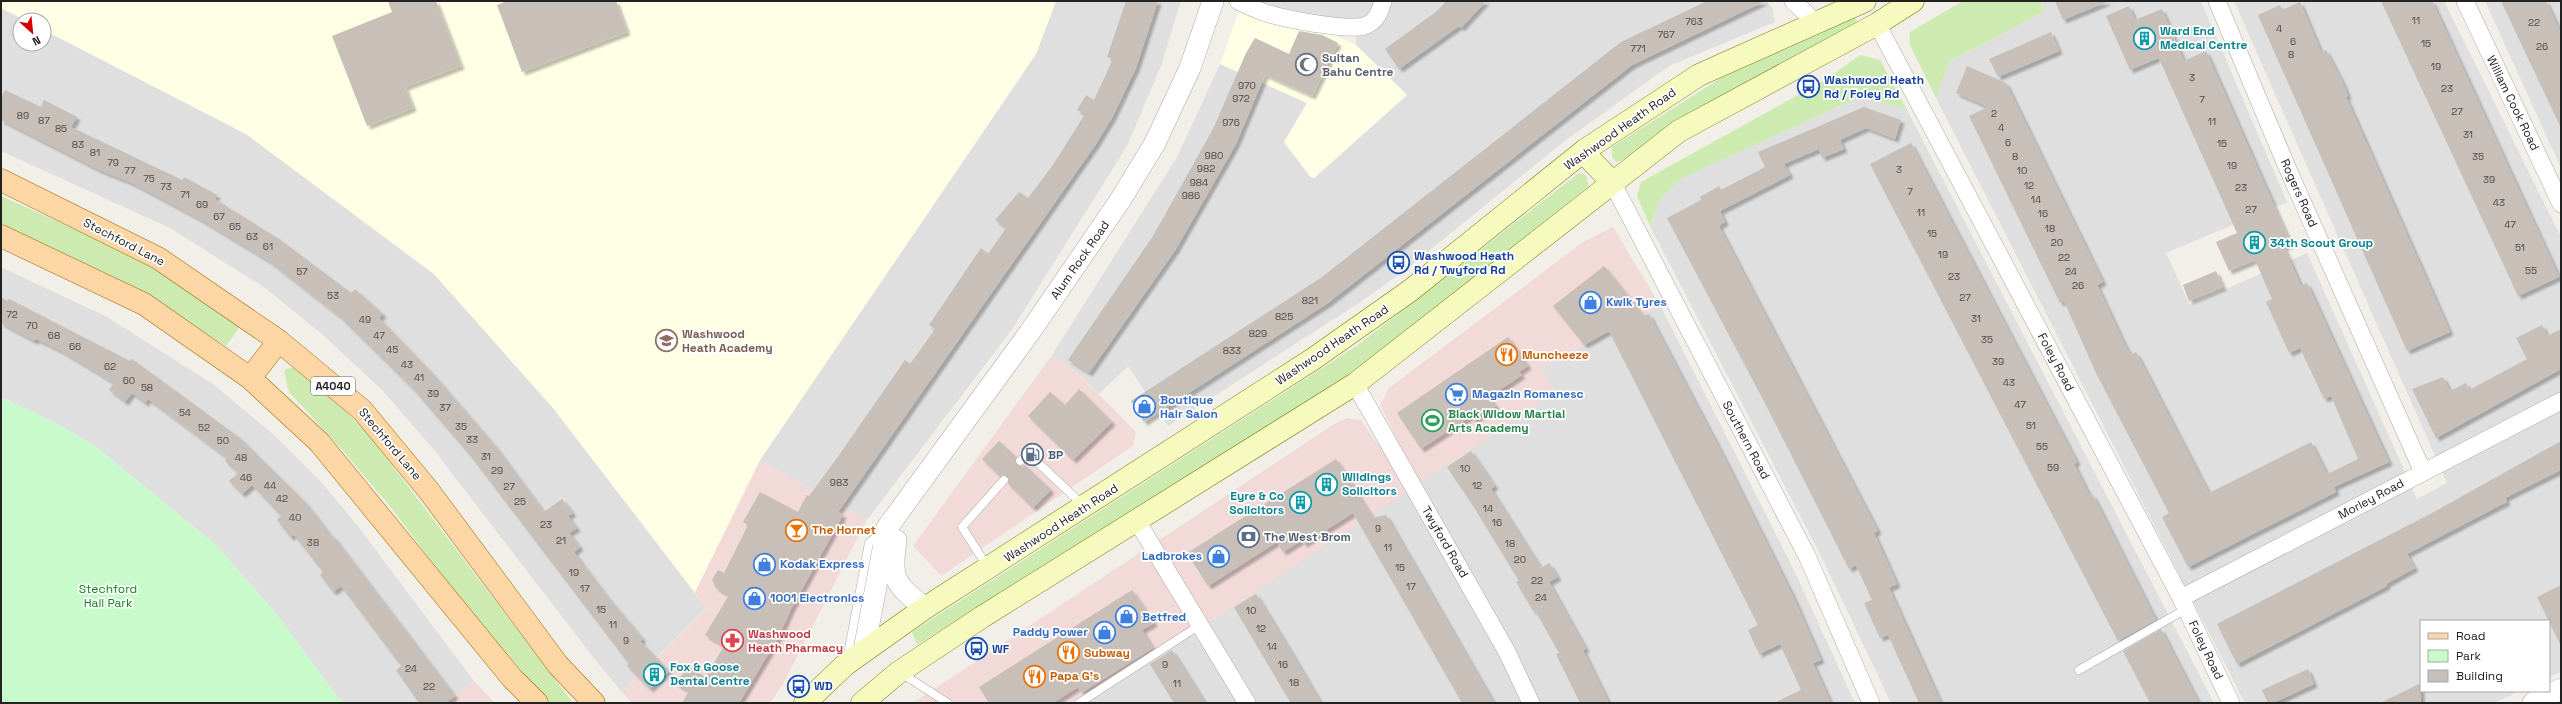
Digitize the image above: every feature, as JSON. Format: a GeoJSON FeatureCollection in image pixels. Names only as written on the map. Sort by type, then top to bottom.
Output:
{"type":"FeatureCollection","features":[{"type":"Feature","properties":{"kind":"main road","name":"Washwood Heath Road"},"geometry":{"type":"LineString","coordinates":[[805,703],[846,664],[925,608],[1086,507],[1313,359],[1412,290],[1583,152],[1699,75],[1865,1]]}},
{"type":"Feature","properties":{"kind":"main road"},"geometry":{"type":"LineString","coordinates":[[862,703],[899,672],[982,617],[1355,384],[1679,131],[1877,24],[1913,1]]}},
{"type":"Feature","properties":{"kind":"main road"},"geometry":{"type":"LineString","coordinates":[[1583,152],[1612,182]]}},
{"type":"Feature","properties":{"kind":"main road","name":"Stechford Lane"},"geometry":{"type":"LineString","coordinates":[[1,180],[158,258],[280,341],[362,410],[429,491],[558,665],[594,703]]}},
{"type":"Feature","properties":{"kind":"main road"},"geometry":{"type":"LineString","coordinates":[[1,236],[144,304],[250,378],[319,442],[512,678],[536,702]]}},
{"type":"Feature","properties":{"kind":"main road"},"geometry":{"type":"LineString","coordinates":[[250,378],[280,341]]}},
{"type":"Feature","properties":{"kind":"street","name":"Alum Rock Road"},"geometry":{"type":"LineString","coordinates":[[864,650],[888,528],[934,461],[1032,329],[1121,200],[1155,143],[1186,75],[1213,1]]}},
{"type":"Feature","properties":{"kind":"street"},"geometry":{"type":"LineString","coordinates":[[1238,1],[1266,14],[1350,28],[1364,26],[1374,21],[1380,14],[1384,1]]}},
{"type":"Feature","properties":{"kind":"street"},"geometry":{"type":"LineString","coordinates":[[1793,1],[1815,22]]}},
{"type":"Feature","properties":{"kind":"street","name":"Rogers Road"},"geometry":{"type":"LineString","coordinates":[[2217,1],[2290,174],[2423,472]]}},
{"type":"Feature","properties":{"kind":"street","name":"William Cook Road"},"geometry":{"type":"LineString","coordinates":[[2465,1],[2561,204]]}},
{"type":"Feature","properties":{"kind":"street","name":"Foley Road"},"geometry":{"type":"LineString","coordinates":[[1877,24],[2184,604],[2231,703]]}},
{"type":"Feature","properties":{"kind":"street","name":"Southern Road"},"geometry":{"type":"LineString","coordinates":[[1612,182],[1807,556],[1871,703]]}},
{"type":"Feature","properties":{"kind":"street","name":"Twyford Road"},"geometry":{"type":"LineString","coordinates":[[1355,384],[1507,652],[1531,703]]}},
{"type":"Feature","properties":{"kind":"street","name":"Morley Road"},"geometry":{"type":"LineString","coordinates":[[2184,604],[2423,472],[2561,401]]}},
{"type":"Feature","properties":{"kind":"street","name":"Alum Rock Road"},"geometry":{"type":"LineString","coordinates":[[910,498],[898,534],[892,564],[897,583],[925,608]]}},
{"type":"Feature","properties":{"kind":"street"},"geometry":{"type":"LineString","coordinates":[[1137,521],[1246,703]]}},
{"type":"Feature","properties":{"kind":"street"},"geometry":{"type":"LineString","coordinates":[[2533,703],[2561,689]]}},
{"type":"Feature","properties":{"kind":"lane"},"geometry":{"type":"LineString","coordinates":[[1020,461],[1028,456],[1033,458],[1086,507]]}},
{"type":"Feature","properties":{"kind":"lane"},"geometry":{"type":"LineString","coordinates":[[988,569],[962,527],[1004,480]]}},
{"type":"Feature","properties":{"kind":"lane"},"geometry":{"type":"LineString","coordinates":[[846,664],[869,543],[888,528]]}},
{"type":"Feature","properties":{"kind":"lane"},"geometry":{"type":"LineString","coordinates":[[2078,670],[2184,604]]}},
{"type":"Feature","properties":{"kind":"lane"},"geometry":{"type":"LineString","coordinates":[[1079,703],[1200,625]]}},
{"type":"Feature","properties":{"kind":"lane"},"geometry":{"type":"LineString","coordinates":[[899,672],[948,703]]}},
{"type":"Feature","properties":{"kind":"shaded area","name":"Washwood Heath Academy"},"geometry":{"type":"Polygon","coordinates":[[[1,1],[1056,1],[1036,54],[760,460],[695,592],[553,408],[434,274],[246,134],[52,34],[52,12],[12,12],[12,14],[1,8],[1,1]]]}},
{"type":"Feature","properties":{"kind":"shaded area"},"geometry":{"type":"Polygon","coordinates":[[[1056,1],[1181,1],[1161,66],[1127,146],[1013,328],[867,520],[760,460],[1036,54],[1056,1]]]}},
{"type":"Feature","properties":{"kind":"shaded area"},"geometry":{"type":"Polygon","coordinates":[[[1260,1],[1766,1],[1772,7],[1775,22],[1669,66],[1566,140],[1409,267],[1362,301],[1168,426],[1128,366],[1099,394],[1081,376],[1052,355],[1177,157],[1220,64],[1307,103],[1284,142],[1310,177],[1314,178],[1407,95],[1356,45],[1357,24],[1280,9],[1260,1]]]}},
{"type":"Feature","properties":{"kind":"shaded area"},"geometry":{"type":"Polygon","coordinates":[[[2041,1],[2201,1],[2287,202],[2166,253],[2190,305],[2307,253],[2417,499],[2447,483],[2234,1],[2444,1],[2561,237],[2561,672],[2550,677],[2550,620],[2420,620],[2420,692],[2518,692],[2494,703],[2245,703],[1936,98],[1950,61],[2044,12],[2041,1]]]}},
{"type":"Feature","properties":{"kind":"shaded area"},"geometry":{"type":"Polygon","coordinates":[[[2485,1],[2561,1],[2561,168],[2485,1]]]}},
{"type":"Feature","properties":{"kind":"shaded area"},"geometry":{"type":"Polygon","coordinates":[[[1241,5],[1337,33],[1338,37],[1356,45],[1407,95],[1314,178],[1311,177],[1284,142],[1307,103],[1220,64],[1241,5]]]}},
{"type":"Feature","properties":{"kind":"shaded area"},"geometry":{"type":"Polygon","coordinates":[[[1,8],[12,14],[12,52],[52,52],[52,34],[246,134],[434,274],[553,408],[706,608],[622,692],[596,661],[431,446],[382,390],[323,335],[265,288],[170,228],[1,151],[1,8]]]}},
{"type":"Feature","properties":{"kind":"shaded area"},"geometry":{"type":"Polygon","coordinates":[[[1859,97],[1906,108],[2214,703],[1891,703],[1821,556],[1650,226],[1659,202],[1677,180],[1859,97]]]}},
{"type":"Feature","properties":{"kind":"shaded area"},"geometry":{"type":"Polygon","coordinates":[[[1613,227],[1660,305],[1541,368],[1555,392],[1530,410],[1087,703],[913,703],[1331,426],[1347,418],[1361,420],[1378,445],[1395,435],[1380,405],[1389,388],[1583,242],[1613,227]]]}},
{"type":"Feature","properties":{"kind":"shaded area"},"geometry":{"type":"Polygon","coordinates":[[[1,267],[107,317],[213,384],[274,435],[321,482],[358,526],[474,681],[445,703],[342,703],[275,612],[216,545],[94,445],[59,425],[1,397],[1,267]]]}},
{"type":"Feature","properties":{"kind":"shaded area"},"geometry":{"type":"Polygon","coordinates":[[[1660,305],[1792,566],[1855,703],[1087,703],[1555,392],[1541,368],[1660,305]]]}},
{"type":"Feature","properties":{"kind":"shaded area"},"geometry":{"type":"Polygon","coordinates":[[[1052,355],[1081,376],[1136,432],[1133,446],[941,576],[913,546],[1052,355]]]}},
{"type":"Feature","properties":{"kind":"shaded area"},"geometry":{"type":"Polygon","coordinates":[[[760,460],[867,520],[783,684],[770,703],[632,703],[622,692],[706,609],[695,592],[760,460]]]}},
{"type":"Feature","properties":{"kind":"shaded area"},"geometry":{"type":"Polygon","coordinates":[[[474,681],[495,703],[445,703],[455,696],[474,681]]]}},
{"type":"Feature","properties":{"kind":"green space"},"geometry":{"type":"Polygon","coordinates":[[[1963,1],[2041,1],[2044,12],[1950,61],[1936,98],[1909,43],[1910,32],[1963,1]]]}},
{"type":"Feature","properties":{"kind":"green space"},"geometry":{"type":"Polygon","coordinates":[[[1852,12],[1857,22],[1689,114],[1624,159],[1616,162],[1612,157],[1612,147],[1740,66],[1852,12]]]}},
{"type":"Feature","properties":{"kind":"green space"},"geometry":{"type":"Polygon","coordinates":[[[1860,55],[1880,60],[1906,108],[1859,97],[1678,180],[1659,202],[1650,226],[1637,196],[1641,182],[1825,80],[1860,55]]]}},
{"type":"Feature","properties":{"kind":"green space"},"geometry":{"type":"Polygon","coordinates":[[[1579,173],[1586,175],[1589,186],[1353,375],[917,645],[912,632],[1358,345],[1579,173]]]}},
{"type":"Feature","properties":{"kind":"green space"},"geometry":{"type":"Polygon","coordinates":[[[1,196],[152,264],[242,324],[226,346],[144,297],[1,228],[1,196]]]}},
{"type":"Feature","properties":{"kind":"green space"},"geometry":{"type":"Polygon","coordinates":[[[294,367],[325,390],[369,435],[573,703],[550,703],[467,608],[389,505],[344,452],[289,392],[284,372],[286,369],[294,367]]]}},
{"type":"Feature","properties":{"kind":"green space","name":"Stechford Hall Park"},"geometry":{"type":"Polygon","coordinates":[[[1,397],[59,425],[94,445],[216,545],[275,612],[342,703],[1,703],[1,397]]]}},
{"type":"Feature","properties":{"kind":"building"},"geometry":{"type":"Polygon","coordinates":[[[388,1],[436,1],[461,66],[405,87],[413,108],[367,126],[332,36],[392,12],[388,1]]]}},
{"type":"Feature","properties":{"kind":"building"},"geometry":{"type":"Polygon","coordinates":[[[507,1],[616,1],[627,32],[522,72],[497,5],[507,1]]]}},
{"type":"Feature","properties":{"kind":"building"},"geometry":{"type":"Polygon","coordinates":[[[1126,1],[1158,1],[1136,68],[1112,118],[1096,144],[838,512],[843,515],[791,609],[779,636],[739,703],[682,703],[689,691],[676,684],[687,666],[706,677],[724,646],[705,635],[729,595],[716,588],[712,580],[718,570],[724,573],[748,525],[743,522],[760,492],[798,512],[807,495],[809,496],[837,458],[905,360],[910,364],[935,329],[929,325],[981,248],[988,254],[1006,228],[995,220],[1019,192],[1028,198],[1053,165],[1085,114],[1077,110],[1086,95],[1094,100],[1113,59],[1107,57],[1126,1]]]}},
{"type":"Feature","properties":{"kind":"building"},"geometry":{"type":"Polygon","coordinates":[[[1446,1],[1486,1],[1461,28],[1459,26],[1399,69],[1385,49],[1437,11],[1446,1]]]}},
{"type":"Feature","properties":{"kind":"building"},"geometry":{"type":"Polygon","coordinates":[[[1707,1],[1765,1],[1632,65],[1328,303],[1144,422],[1131,401],[1322,277],[1621,42],[1707,1]]]}},
{"type":"Feature","properties":{"kind":"building"},"geometry":{"type":"Polygon","coordinates":[[[2055,1],[2109,1],[2063,20],[2055,1]]]}},
{"type":"Feature","properties":{"kind":"building"},"geometry":{"type":"Polygon","coordinates":[[[2381,1],[2432,1],[2559,277],[2518,296],[2381,1]]]}},
{"type":"Feature","properties":{"kind":"building"},"geometry":{"type":"Polygon","coordinates":[[[2501,1],[2546,1],[2561,33],[2561,128],[2501,1]]]}},
{"type":"Feature","properties":{"kind":"building"},"geometry":{"type":"Polygon","coordinates":[[[2300,2],[2321,52],[2326,50],[2342,81],[2348,96],[2346,97],[2450,332],[2407,351],[2258,15],[2280,5],[2282,10],[2300,2]]]}},
{"type":"Feature","properties":{"kind":"building"},"geometry":{"type":"Polygon","coordinates":[[[2129,6],[2135,20],[2162,9],[2184,61],[2206,51],[2291,244],[2284,247],[2301,286],[2307,283],[2389,462],[2334,487],[2336,492],[2188,567],[2162,517],[2169,513],[2096,373],[2064,301],[2060,303],[1969,116],[1988,107],[1956,93],[1967,66],[2006,83],[2103,282],[2097,285],[2124,343],[2131,355],[2136,352],[2209,493],[2311,442],[2327,474],[2358,459],[2331,396],[2324,399],[2300,348],[2289,353],[2266,302],[2272,299],[2255,260],[2229,271],[2216,242],[2237,233],[2161,63],[2158,58],[2130,70],[2106,16],[2129,6]]]}},
{"type":"Feature","properties":{"kind":"building"},"geometry":{"type":"Polygon","coordinates":[[[1299,31],[1322,35],[1338,43],[1312,96],[1265,75],[1236,144],[1176,249],[1089,373],[1068,360],[1153,236],[1214,127],[1246,53],[1255,38],[1289,54],[1299,31]]]}},
{"type":"Feature","properties":{"kind":"building"},"geometry":{"type":"Polygon","coordinates":[[[2051,32],[2059,51],[1998,77],[1989,59],[2051,32]]]}},
{"type":"Feature","properties":{"kind":"building"},"geometry":{"type":"Polygon","coordinates":[[[5,90],[41,107],[44,100],[77,117],[71,127],[182,180],[184,177],[217,195],[215,199],[279,239],[351,293],[355,289],[383,314],[379,318],[433,374],[496,447],[544,512],[562,499],[573,513],[568,516],[577,528],[569,533],[580,547],[574,552],[606,595],[643,639],[640,641],[669,671],[650,689],[627,666],[629,664],[469,454],[413,389],[339,316],[270,262],[203,221],[134,184],[99,170],[1,120],[1,98],[5,90]]]}},
{"type":"Feature","properties":{"kind":"building"},"geometry":{"type":"Polygon","coordinates":[[[1864,107],[1901,120],[1895,139],[1866,128],[1840,140],[1844,149],[1822,158],[1819,149],[1784,164],[1790,175],[1720,211],[1725,222],[1719,226],[1878,531],[1874,533],[1897,584],[1889,588],[1941,703],[1919,703],[1888,635],[1880,638],[1864,603],[1872,600],[1856,565],[1849,569],[1767,407],[1667,218],[1701,200],[1700,197],[1719,186],[1721,190],[1765,167],[1758,152],[1864,107]]]}},
{"type":"Feature","properties":{"kind":"building"},"geometry":{"type":"Polygon","coordinates":[[[1911,143],[2077,462],[2074,464],[2090,496],[2093,495],[2156,620],[2118,641],[1870,164],[1911,143]]]}},
{"type":"Feature","properties":{"kind":"building"},"geometry":{"type":"Polygon","coordinates":[[[1604,266],[1644,316],[1649,314],[1725,459],[1793,596],[1821,660],[1813,663],[1831,703],[1774,703],[1801,690],[1780,644],[1759,654],[1748,630],[1758,625],[1609,331],[1584,345],[1553,306],[1604,266]]]}},
{"type":"Feature","properties":{"kind":"building"},"geometry":{"type":"Polygon","coordinates":[[[2216,271],[2223,287],[2189,301],[2183,285],[2216,271]]]}},
{"type":"Feature","properties":{"kind":"building"},"geometry":{"type":"Polygon","coordinates":[[[1,297],[7,301],[9,299],[130,361],[132,359],[240,438],[306,503],[332,537],[333,536],[455,696],[445,703],[419,703],[396,670],[401,666],[341,586],[333,592],[320,575],[323,572],[294,535],[290,537],[277,520],[281,516],[252,485],[242,494],[229,481],[238,473],[225,461],[227,458],[148,399],[145,403],[132,393],[125,402],[109,390],[114,383],[61,351],[36,339],[34,341],[1,323],[1,297]]]}},
{"type":"Feature","properties":{"kind":"building"},"geometry":{"type":"Polygon","coordinates":[[[2542,325],[2547,336],[2561,329],[2561,369],[2436,438],[2412,389],[2443,377],[2450,391],[2466,383],[2469,390],[2527,359],[2516,338],[2542,325]]]}},
{"type":"Feature","properties":{"kind":"building"},"geometry":{"type":"Polygon","coordinates":[[[1508,337],[1528,366],[1519,372],[1522,375],[1489,397],[1496,406],[1474,420],[1471,416],[1421,449],[1397,413],[1508,337]]]}},
{"type":"Feature","properties":{"kind":"building"},"geometry":{"type":"Polygon","coordinates":[[[1079,389],[1112,422],[1073,460],[1028,416],[1050,392],[1065,405],[1079,389]]]}},
{"type":"Feature","properties":{"kind":"building"},"geometry":{"type":"Polygon","coordinates":[[[999,441],[1016,457],[1016,464],[1020,466],[1025,465],[1051,490],[1033,508],[1008,484],[1008,476],[1000,476],[982,459],[999,441]]]}},
{"type":"Feature","properties":{"kind":"building"},"geometry":{"type":"Polygon","coordinates":[[[2561,441],[2561,470],[2505,498],[2507,502],[2407,554],[2415,568],[2386,584],[2387,586],[2237,664],[2217,624],[2432,513],[2561,441]]]}},
{"type":"Feature","properties":{"kind":"building"},"geometry":{"type":"Polygon","coordinates":[[[1471,451],[1495,486],[1491,489],[1541,568],[1549,563],[1558,577],[1549,582],[1586,649],[1583,650],[1609,703],[1580,703],[1556,654],[1559,653],[1535,610],[1533,611],[1516,582],[1519,581],[1474,507],[1447,467],[1471,451]]]}},
{"type":"Feature","properties":{"kind":"building"},"geometry":{"type":"Polygon","coordinates":[[[1336,459],[1373,518],[1386,515],[1494,703],[1462,703],[1353,513],[1304,544],[1302,540],[1283,552],[1277,542],[1208,586],[1187,553],[1336,459]]]}},
{"type":"Feature","properties":{"kind":"building"},"geometry":{"type":"Polygon","coordinates":[[[2561,585],[2561,646],[2550,624],[2550,620],[2548,620],[2537,597],[2561,585]]]}},
{"type":"Feature","properties":{"kind":"building"},"geometry":{"type":"Polygon","coordinates":[[[1132,590],[1154,623],[1142,630],[1153,648],[1081,693],[1078,687],[1053,703],[989,703],[979,687],[1132,590]]]}},
{"type":"Feature","properties":{"kind":"building"},"geometry":{"type":"Polygon","coordinates":[[[1256,594],[1321,703],[1291,703],[1277,680],[1234,607],[1256,594]]]}},
{"type":"Feature","properties":{"kind":"building"},"geometry":{"type":"Polygon","coordinates":[[[2161,629],[2199,703],[2150,703],[2123,651],[2161,629]]]}},
{"type":"Feature","properties":{"kind":"building"},"geometry":{"type":"Polygon","coordinates":[[[1172,650],[1205,703],[1174,703],[1150,664],[1172,650]]]}},
{"type":"Feature","properties":{"kind":"building"},"geometry":{"type":"Polygon","coordinates":[[[2308,669],[2314,684],[2273,703],[2268,703],[2262,690],[2308,669]]]}},
{"type":"Feature","properties":{"kind":"building"},"geometry":{"type":"Polygon","coordinates":[[[2420,683],[2421,703],[2380,703],[2420,683]]]}},
{"type":"Feature","properties":{"kind":"place","name":"Ward End Medical Centre"},"geometry":{"type":"Point","coordinates":[2145,38]}},
{"type":"Feature","properties":{"kind":"place","name":"Sultan Bahu Centre"},"geometry":{"type":"Point","coordinates":[1306,65]}},
{"type":"Feature","properties":{"kind":"place","name":"Washwood Heath Rd / Foley Rd"},"geometry":{"type":"Point","coordinates":[1809,87]}},
{"type":"Feature","properties":{"kind":"place","name":"34th Scout Group"},"geometry":{"type":"Point","coordinates":[2254,243]}},
{"type":"Feature","properties":{"kind":"place","name":"Washwood Heath Rd / Twyford Rd"},"geometry":{"type":"Point","coordinates":[1399,263]}},
{"type":"Feature","properties":{"kind":"place","name":"Kwik Tyres"},"geometry":{"type":"Point","coordinates":[1591,302]}},
{"type":"Feature","properties":{"kind":"place","name":"Washwood Heath Academy"},"geometry":{"type":"Point","coordinates":[667,341]}},
{"type":"Feature","properties":{"kind":"place","name":"Muncheeze"},"geometry":{"type":"Point","coordinates":[1507,355]}},
{"type":"Feature","properties":{"kind":"place","name":"Magazin Romanesc"},"geometry":{"type":"Point","coordinates":[1457,394]}},
{"type":"Feature","properties":{"kind":"place","name":"Boutique Hair Salon"},"geometry":{"type":"Point","coordinates":[1145,407]}},
{"type":"Feature","properties":{"kind":"place","name":"Black Widow Martial Arts Academy"},"geometry":{"type":"Point","coordinates":[1433,421]}},
{"type":"Feature","properties":{"kind":"place","name":"BP"},"geometry":{"type":"Point","coordinates":[1032,455]}},
{"type":"Feature","properties":{"kind":"place","name":"Wildings Solicitors"},"geometry":{"type":"Point","coordinates":[1327,484]}},
{"type":"Feature","properties":{"kind":"place","name":"Eyre & Co Solicitors"},"geometry":{"type":"Point","coordinates":[1300,503]}},
{"type":"Feature","properties":{"kind":"place","name":"The Hornet"},"geometry":{"type":"Point","coordinates":[796,530]}},
{"type":"Feature","properties":{"kind":"place","name":"The West Brom"},"geometry":{"type":"Point","coordinates":[1248,537]}},
{"type":"Feature","properties":{"kind":"place","name":"Ladbrokes"},"geometry":{"type":"Point","coordinates":[1218,556]}},
{"type":"Feature","properties":{"kind":"place","name":"Kodak Express"},"geometry":{"type":"Point","coordinates":[765,564]}},
{"type":"Feature","properties":{"kind":"place","name":"1001 Electronics"},"geometry":{"type":"Point","coordinates":[754,598]}},
{"type":"Feature","properties":{"kind":"place","name":"Betfred"},"geometry":{"type":"Point","coordinates":[1127,617]}},
{"type":"Feature","properties":{"kind":"place","name":"Paddy Power"},"geometry":{"type":"Point","coordinates":[1104,632]}},
{"type":"Feature","properties":{"kind":"place","name":"Washwood Heath Pharmacy"},"geometry":{"type":"Point","coordinates":[732,641]}},
{"type":"Feature","properties":{"kind":"place","name":"WF"},"geometry":{"type":"Point","coordinates":[976,649]}},
{"type":"Feature","properties":{"kind":"place","name":"Subway"},"geometry":{"type":"Point","coordinates":[1068,653]}},
{"type":"Feature","properties":{"kind":"place","name":"Fox & Goose Dental Centre"},"geometry":{"type":"Point","coordinates":[654,674]}},
{"type":"Feature","properties":{"kind":"place","name":"Papa G's"},"geometry":{"type":"Point","coordinates":[1034,676]}},
{"type":"Feature","properties":{"kind":"place","name":"WD"},"geometry":{"type":"Point","coordinates":[799,686]}}]}
